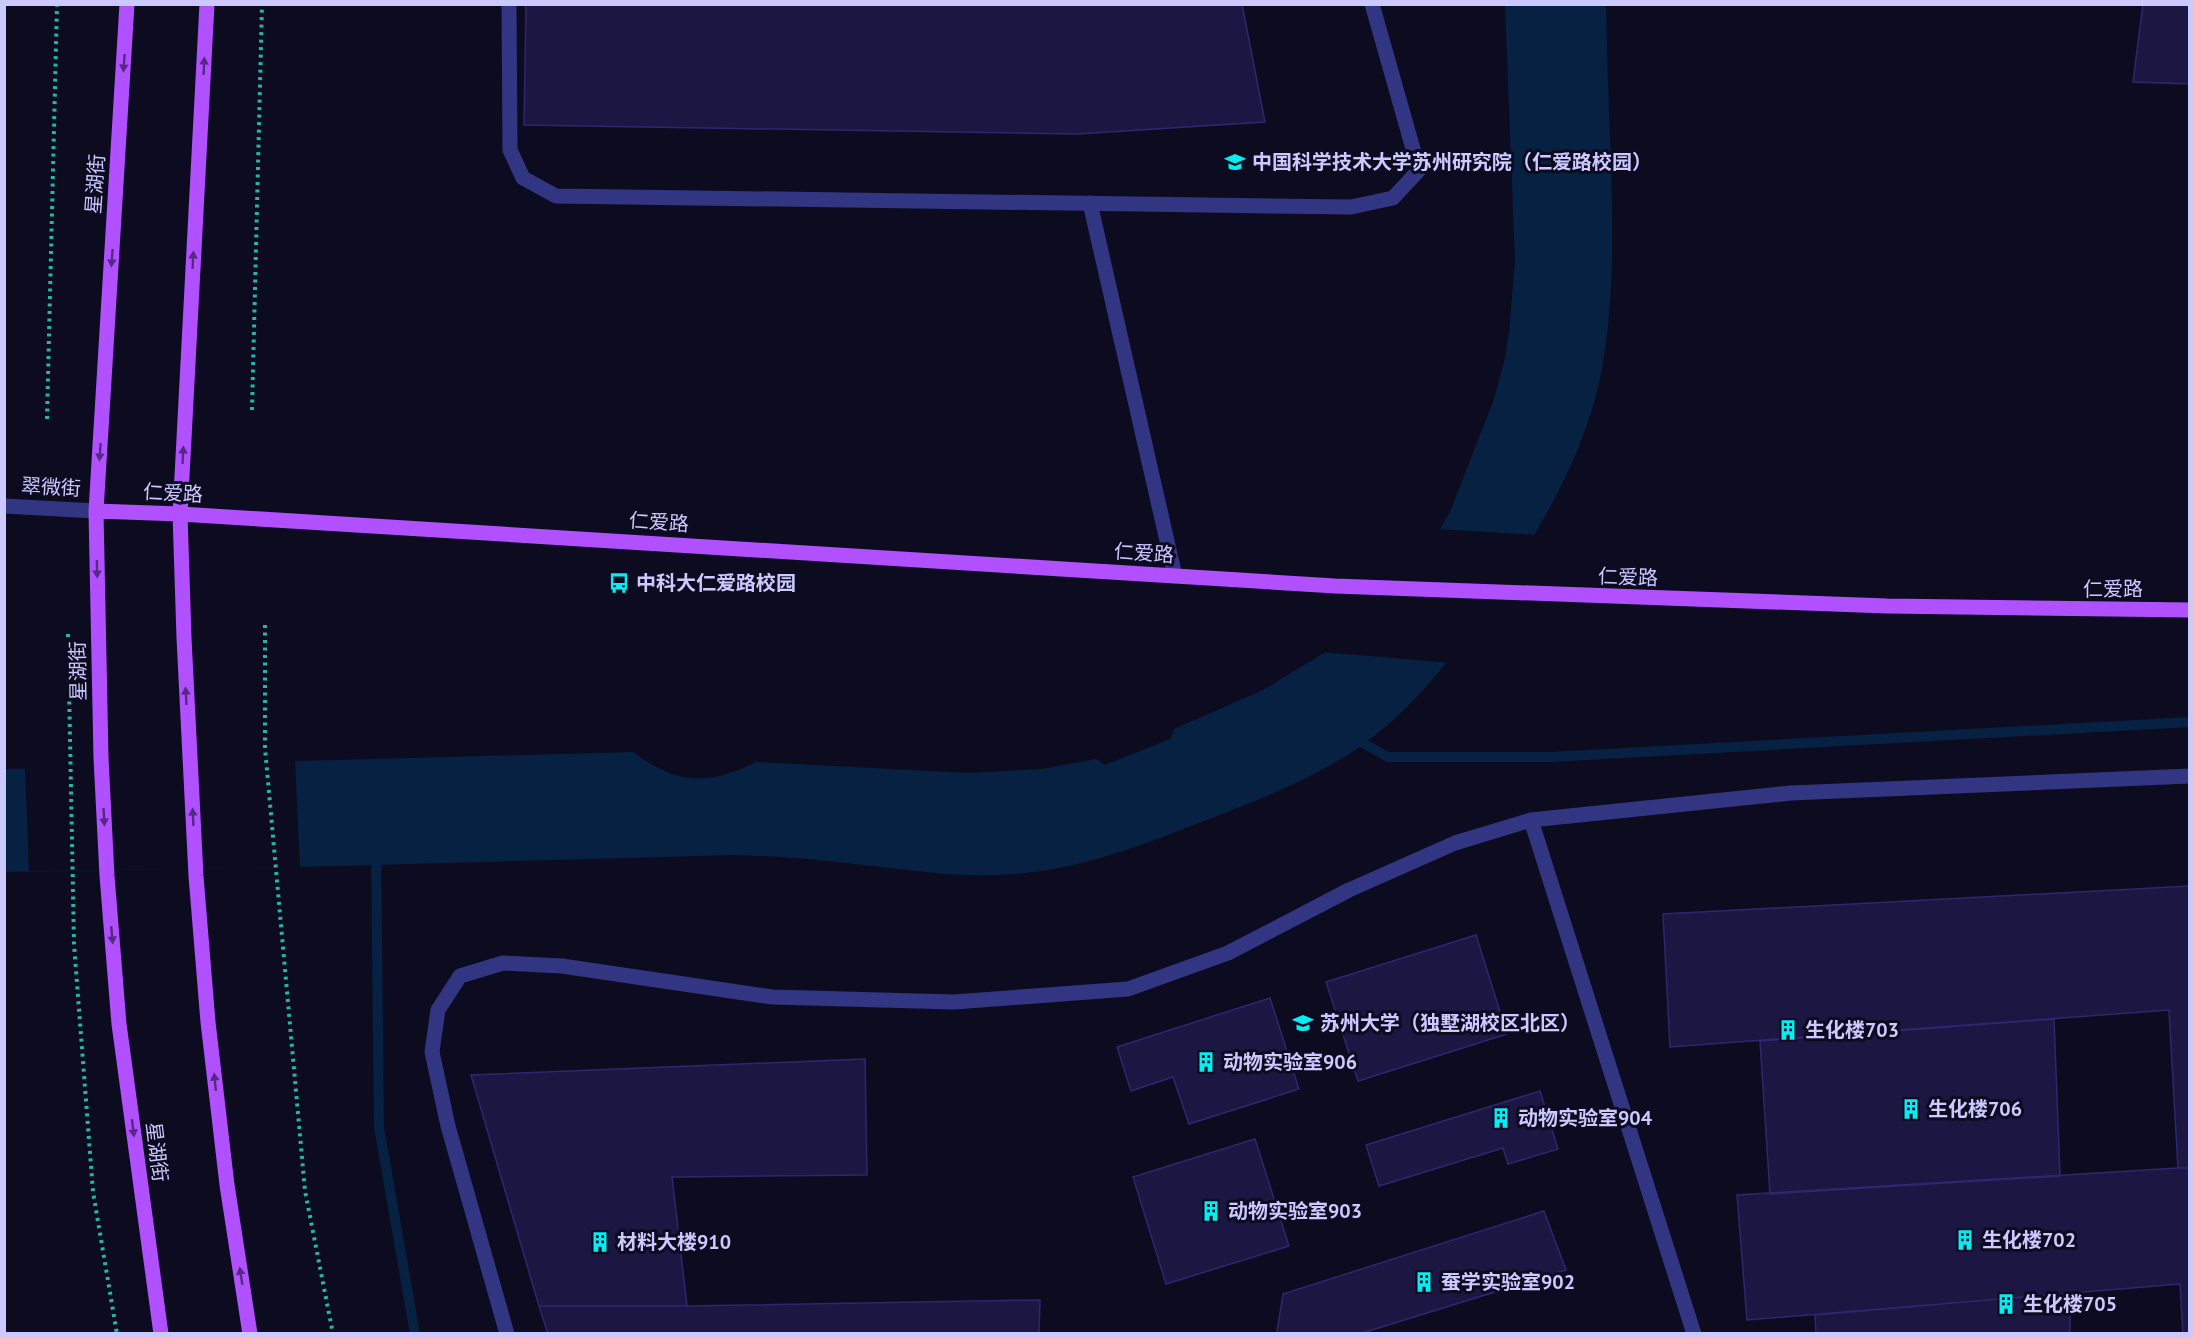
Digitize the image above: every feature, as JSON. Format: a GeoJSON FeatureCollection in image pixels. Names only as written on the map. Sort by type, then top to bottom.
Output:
{"type":"FeatureCollection","features":[{"type":"Feature","properties":{"kind":"main road","name":"星湖街"},"geometry":{"type":"LineString","coordinates":[[127,4],[96,511],[101,758],[107,876],[119,1024],[161,1334]]}},
{"type":"Feature","properties":{"kind":"main road"},"geometry":{"type":"LineString","coordinates":[[207,4],[180,514],[189,754],[208,1022],[227,1185],[250,1334]]}},
{"type":"Feature","properties":{"kind":"main road","name":"仁爱路"},"geometry":{"type":"LineString","coordinates":[[96,511],[180,514],[1335,586],[1911,607],[2190,610]]}},
{"type":"Feature","properties":{"kind":"street"},"geometry":{"type":"LineString","coordinates":[[509,4],[510,150],[523,178],[556,196],[1351,207],[1393,198],[1419,170],[1372,4]]}},
{"type":"Feature","properties":{"kind":"street"},"geometry":{"type":"LineString","coordinates":[[1090,203],[1175,576]]}},
{"type":"Feature","properties":{"kind":"street","name":"翠微街"},"geometry":{"type":"LineString","coordinates":[[4,506],[96,511]]}},
{"type":"Feature","properties":{"kind":"street"},"geometry":{"type":"LineString","coordinates":[[507,1334],[448,1125],[432,1052],[438,1010],[460,976],[503,963],[562,966],[772,997],[954,1002],[1128,989],[1228,952],[1348,890],[1455,843],[1532,820],[1791,793],[2190,776]]}},
{"type":"Feature","properties":{"kind":"street"},"geometry":{"type":"LineString","coordinates":[[1532,820],[1695,1334]]}},
{"type":"Feature","properties":{"kind":"path"},"geometry":{"type":"LineString","coordinates":[[47,419],[57,4]]}},
{"type":"Feature","properties":{"kind":"path"},"geometry":{"type":"LineString","coordinates":[[252,410],[262,4]]}},
{"type":"Feature","properties":{"kind":"path"},"geometry":{"type":"LineString","coordinates":[[265,625],[265,748],[305,1191],[333,1334]]}},
{"type":"Feature","properties":{"kind":"path"},"geometry":{"type":"LineString","coordinates":[[68,634],[74,944],[93,1192],[117,1334]]}},
{"type":"Feature","properties":{"kind":"water"},"geometry":{"type":"Polygon","coordinates":[[[1505,5],[1606,5],[1612,245],[1608,323],[1601,374],[1583,436],[1556,496],[1524,552],[1488,606],[1447,662],[1417,697],[1383,729],[1326,768],[1263,798],[1108,856],[1061,868],[1014,874],[947,874],[811,859],[733,855],[300,867],[5,872],[4,769],[633,752],[664,771],[693,778],[722,775],[756,762],[969,773],[1042,769],[1096,759],[1105,765],[1170,739],[1174,729],[1263,690],[1332,648],[1398,589],[1432,543],[1450,512],[1494,399],[1509,332],[1515,260],[1505,5]]]}},
{"type":"Feature","properties":{"kind":"pier"},"geometry":{"type":"Polygon","coordinates":[[[1436,529],[1537,535],[1483,620],[1451,663],[1321,652],[1364,618],[1395,587],[1436,529]]]}},
{"type":"Feature","properties":{"kind":"pier"},"geometry":{"type":"Polygon","coordinates":[[[295,761],[300,867],[29,871],[25,768],[295,761]]]}},
{"type":"Feature","properties":{"kind":"building"},"geometry":{"type":"Polygon","coordinates":[[[526,4],[1242,4],[1265,122],[1077,134],[524,125],[526,4]]]}},
{"type":"Feature","properties":{"kind":"building"},"geometry":{"type":"Polygon","coordinates":[[[2143,4],[2190,4],[2190,84],[2133,82],[2143,4]]]}},
{"type":"Feature","properties":{"kind":"building","name":"生化楼703"},"geometry":{"type":"Polygon","coordinates":[[[2190,886],[2190,1168],[2178,1168],[2169,1010],[1670,1047],[1663,914],[2190,886]]]}},
{"type":"Feature","properties":{"kind":"building"},"geometry":{"type":"Polygon","coordinates":[[[1476,935],[1507,1034],[1358,1081],[1326,982],[1476,935]]]}},
{"type":"Feature","properties":{"kind":"building","name":"动物实验室906"},"geometry":{"type":"Polygon","coordinates":[[[1270,998],[1299,1089],[1189,1124],[1173,1077],[1131,1091],[1117,1047],[1270,998]]]}},
{"type":"Feature","properties":{"kind":"building","name":"生化楼706"},"geometry":{"type":"Polygon","coordinates":[[[2054,1019],[2060,1176],[1770,1194],[1760,1041],[2054,1019]]]}},
{"type":"Feature","properties":{"kind":"building","name":"材料大楼910"},"geometry":{"type":"Polygon","coordinates":[[[865,1059],[867,1175],[672,1177],[687,1306],[539,1306],[471,1075],[865,1059]]]}},
{"type":"Feature","properties":{"kind":"building","name":"动物实验室904"},"geometry":{"type":"Polygon","coordinates":[[[1540,1091],[1558,1149],[1508,1164],[1503,1148],[1379,1186],[1366,1145],[1540,1091]]]}},
{"type":"Feature","properties":{"kind":"building","name":"动物实验室903"},"geometry":{"type":"Polygon","coordinates":[[[1255,1139],[1289,1246],[1166,1284],[1133,1177],[1255,1139]]]}},
{"type":"Feature","properties":{"kind":"building","name":"生化楼702"},"geometry":{"type":"Polygon","coordinates":[[[2190,1168],[2190,1334],[2183,1334],[2180,1284],[1747,1320],[1737,1195],[2190,1168]]]}},
{"type":"Feature","properties":{"kind":"building","name":"蚕学实验室902"},"geometry":{"type":"Polygon","coordinates":[[[1544,1211],[1566,1270],[1359,1334],[1280,1334],[1277,1332],[1283,1294],[1544,1211]]]}},
{"type":"Feature","properties":{"kind":"building","name":"生化楼705"},"geometry":{"type":"Polygon","coordinates":[[[2070,1293],[2070,1334],[1816,1334],[1815,1315],[2070,1293]]]}},
{"type":"Feature","properties":{"kind":"building"},"geometry":{"type":"Polygon","coordinates":[[[1040,1300],[1039,1334],[548,1334],[539,1306],[687,1306],[1040,1300]]]}},
{"type":"Feature","properties":{"kind":"waterway"},"geometry":{"type":"LineString","coordinates":[[1354,738],[1388,757],[1550,757],[2190,722]]}},
{"type":"Feature","properties":{"kind":"waterway"},"geometry":{"type":"LineString","coordinates":[[376,851],[379,1127],[415,1334]]}},
{"type":"Feature","properties":{"kind":"place","name":"中国科学技术大学苏州研究院（仁爱路校园）"},"geometry":{"type":"Point","coordinates":[1235,162]}},
{"type":"Feature","properties":{"kind":"place","name":"中科大仁爱路校园"},"geometry":{"type":"Point","coordinates":[619,583]}},
{"type":"Feature","properties":{"kind":"place","name":"苏州大学（独墅湖校区北区）"},"geometry":{"type":"Point","coordinates":[1303,1023]}},
{"type":"Feature","properties":{"kind":"place","name":"生化楼703"},"geometry":{"type":"Point","coordinates":[1788,1030]}},
{"type":"Feature","properties":{"kind":"place","name":"动物实验室906"},"geometry":{"type":"Point","coordinates":[1206,1062]}},
{"type":"Feature","properties":{"kind":"place","name":"生化楼706"},"geometry":{"type":"Point","coordinates":[1911,1109]}},
{"type":"Feature","properties":{"kind":"place","name":"动物实验室904"},"geometry":{"type":"Point","coordinates":[1501,1118]}},
{"type":"Feature","properties":{"kind":"place","name":"动物实验室903"},"geometry":{"type":"Point","coordinates":[1211,1211]}},
{"type":"Feature","properties":{"kind":"place","name":"生化楼702"},"geometry":{"type":"Point","coordinates":[1965,1240]}},
{"type":"Feature","properties":{"kind":"place","name":"材料大楼910"},"geometry":{"type":"Point","coordinates":[600,1242]}},
{"type":"Feature","properties":{"kind":"place","name":"蚕学实验室902"},"geometry":{"type":"Point","coordinates":[1424,1282]}},
{"type":"Feature","properties":{"kind":"place","name":"生化楼705"},"geometry":{"type":"Point","coordinates":[2006,1304]}}]}
